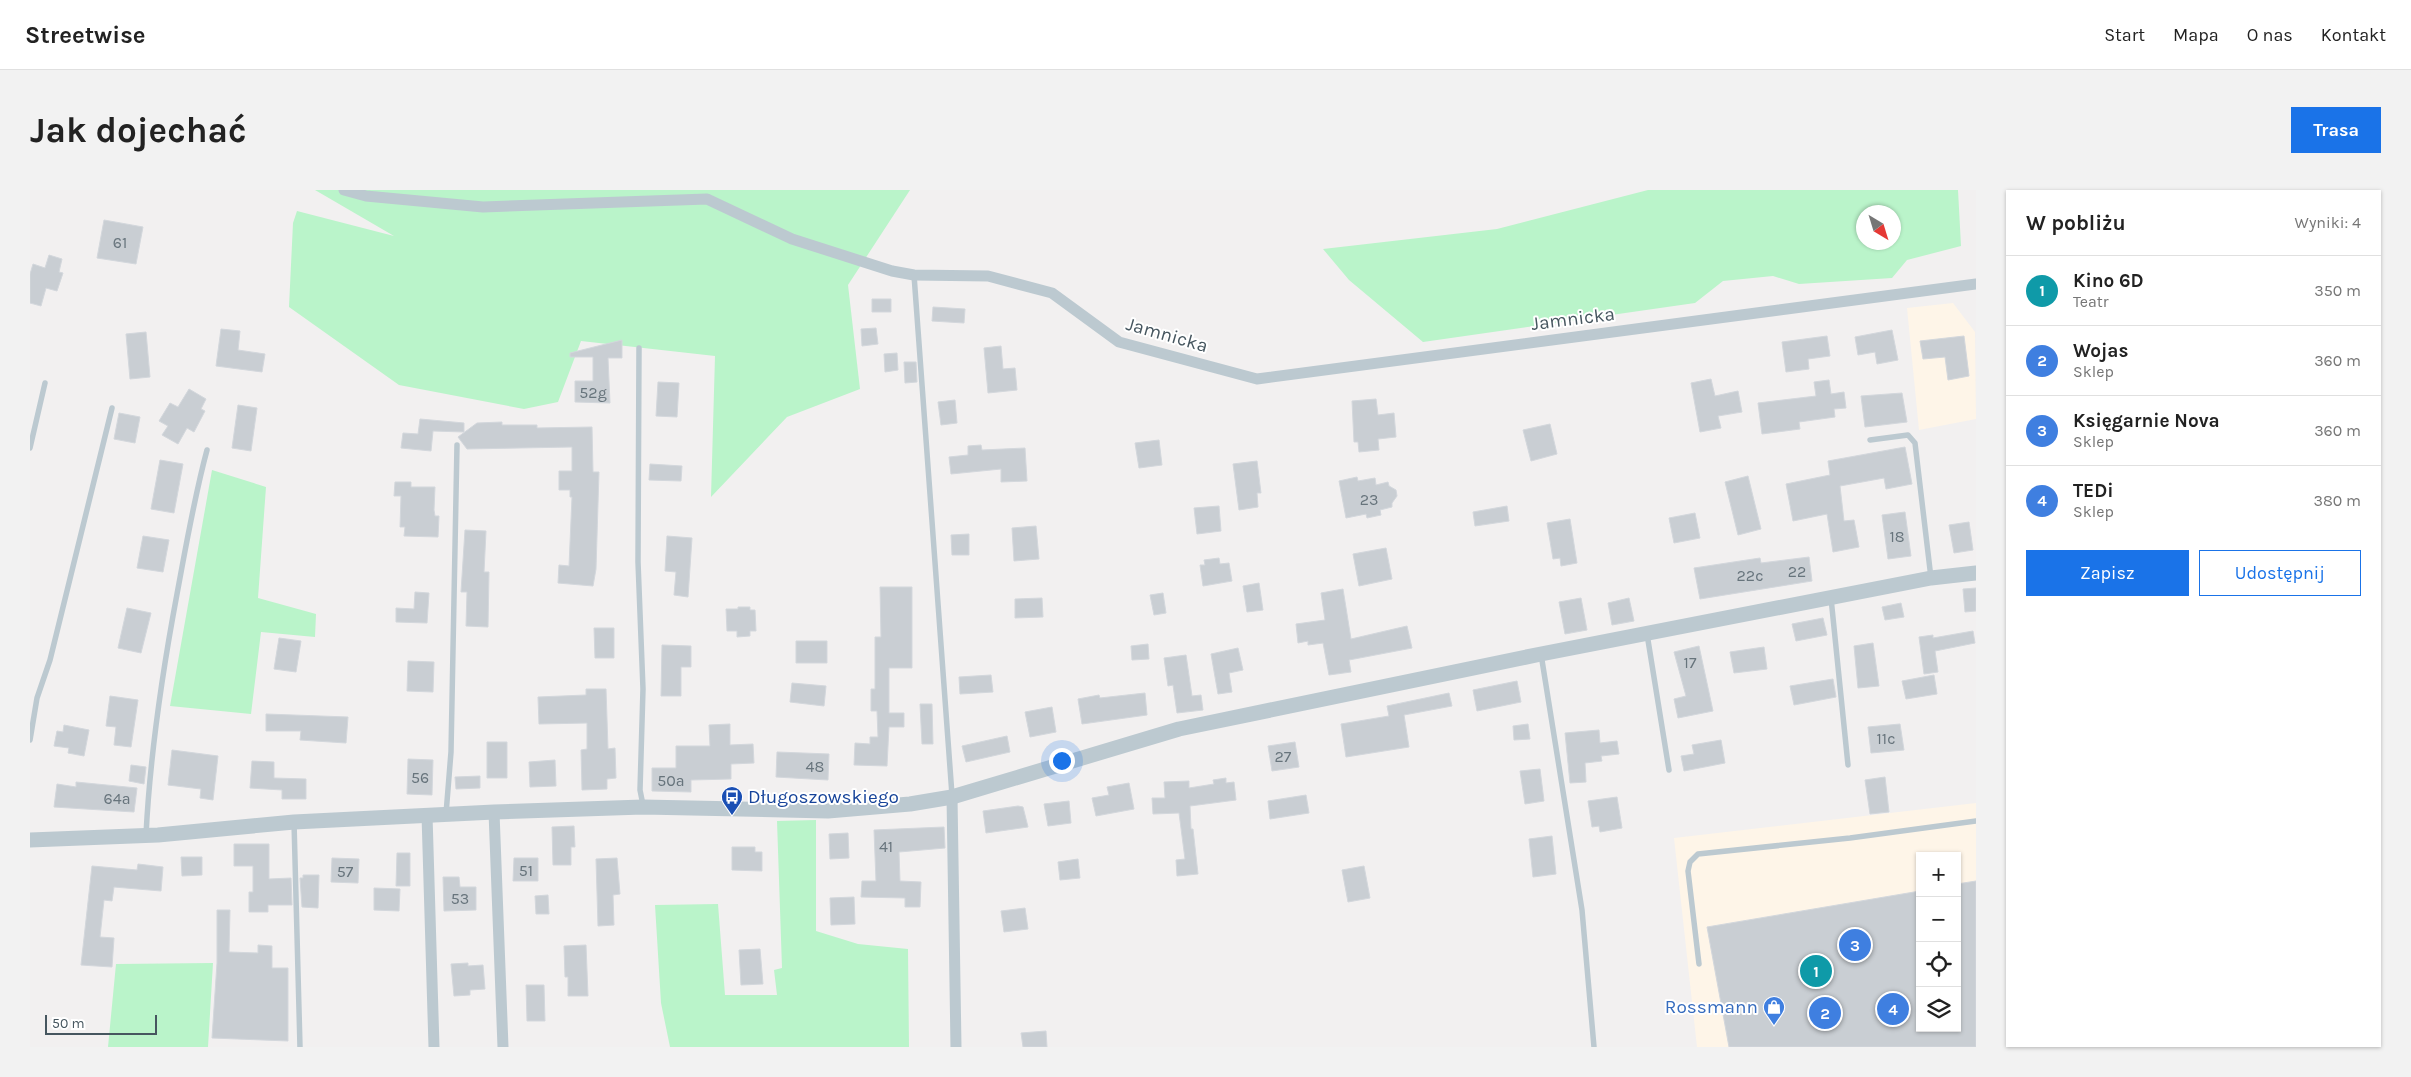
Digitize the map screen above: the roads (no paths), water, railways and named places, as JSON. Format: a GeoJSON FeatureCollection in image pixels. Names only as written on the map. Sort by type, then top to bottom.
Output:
{"type":"FeatureCollection","features":[{"type":"Feature","properties":{"kind":"street","name":"Jamnicka"},"geometry":{"type":"LineString","coordinates":[[344,190],[366,196],[483,207],[707,198],[792,239],[892,271],[914,275],[988,276],[1052,293],[1119,342],[1257,379],[1976,284]]}},
{"type":"Feature","properties":{"kind":"street"},"geometry":{"type":"LineString","coordinates":[[30,840],[146,835],[294,822],[494,812],[643,807],[828,811],[910,804],[952,797],[1179,729],[1540,654],[1931,578],[1976,572]]}},
{"type":"Feature","properties":{"kind":"street"},"geometry":{"type":"LineString","coordinates":[[952,797],[956,1047]]}},
{"type":"Feature","properties":{"kind":"street"},"geometry":{"type":"LineString","coordinates":[[494,812],[503,1047]]}},
{"type":"Feature","properties":{"kind":"street"},"geometry":{"type":"LineString","coordinates":[[428,815],[434,1047]]}},
{"type":"Feature","properties":{"kind":"lane"},"geometry":{"type":"LineString","coordinates":[[914,275],[952,797]]}},
{"type":"Feature","properties":{"kind":"lane"},"geometry":{"type":"LineString","coordinates":[[639,348],[638,562],[643,689],[640,790],[643,807]]}},
{"type":"Feature","properties":{"kind":"lane"},"geometry":{"type":"LineString","coordinates":[[30,448],[44,383]]}},
{"type":"Feature","properties":{"kind":"lane"},"geometry":{"type":"LineString","coordinates":[[30,740],[37,698],[50,660],[112,408]]}},
{"type":"Feature","properties":{"kind":"lane"},"geometry":{"type":"LineString","coordinates":[[1870,440],[1908,435],[1914,443],[1931,578]]}},
{"type":"Feature","properties":{"kind":"lane"},"geometry":{"type":"LineString","coordinates":[[446,814],[450,752],[457,445]]}},
{"type":"Feature","properties":{"kind":"lane"},"geometry":{"type":"LineString","coordinates":[[146,835],[147,805],[168,644],[194,498],[207,450]]}},
{"type":"Feature","properties":{"kind":"lane"},"geometry":{"type":"LineString","coordinates":[[1831,598],[1848,765]]}},
{"type":"Feature","properties":{"kind":"lane"},"geometry":{"type":"LineString","coordinates":[[1647,634],[1669,770]]}},
{"type":"Feature","properties":{"kind":"lane"},"geometry":{"type":"LineString","coordinates":[[1540,654],[1582,910],[1594,1047]]}},
{"type":"Feature","properties":{"kind":"lane"},"geometry":{"type":"LineString","coordinates":[[1698,964],[1688,871],[1690,862],[1698,854],[1850,838],[1976,821]]}},
{"type":"Feature","properties":{"kind":"lane"},"geometry":{"type":"LineString","coordinates":[[294,822],[300,1047]]}},
{"type":"Feature","properties":{"kind":"place","name":"Długoszowskiego"},"geometry":{"type":"Point","coordinates":[732,816]}},
{"type":"Feature","properties":{"kind":"place","name":"Księgarnie Nova"},"geometry":{"type":"Point","coordinates":[1855,945]}},
{"type":"Feature","properties":{"kind":"place","name":"Kino 6D"},"geometry":{"type":"Point","coordinates":[1816,971]}},
{"type":"Feature","properties":{"kind":"place","name":"TEDi"},"geometry":{"type":"Point","coordinates":[1893,1009]}},
{"type":"Feature","properties":{"kind":"place","name":"Wojas"},"geometry":{"type":"Point","coordinates":[1825,1013]}},
{"type":"Feature","properties":{"kind":"place","name":"Rossmann"},"geometry":{"type":"Point","coordinates":[1774,1026]}}]}
